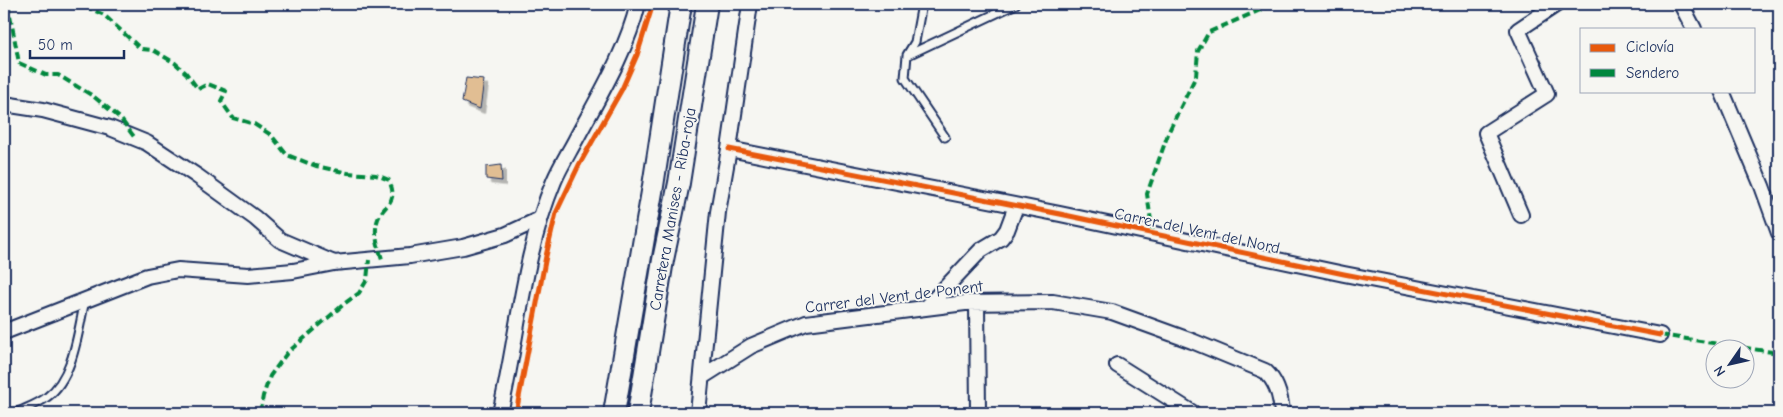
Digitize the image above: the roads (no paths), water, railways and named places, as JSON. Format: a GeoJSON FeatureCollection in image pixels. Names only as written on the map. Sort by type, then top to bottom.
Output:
{"type":"FeatureCollection","features":[{"type":"Feature","properties":{"kind":"main road","name":"Carretera Manises - Riba-roja"},"geometry":{"type":"LineString","coordinates":[[614,413],[653,186],[681,4]]}},
{"type":"Feature","properties":{"kind":"main road","name":"Carretera Manises - Riba-roja"},"geometry":{"type":"LineString","coordinates":[[638,413],[663,260],[679,183],[707,4]]}},
{"type":"Feature","properties":{"kind":"street"},"geometry":{"type":"LineString","coordinates":[[500,413],[530,254],[540,219],[555,180],[624,49],[638,4]]}},
{"type":"Feature","properties":{"kind":"street"},"geometry":{"type":"LineString","coordinates":[[698,413],[718,212],[750,4]]}},
{"type":"Feature","properties":{"kind":"street"},"geometry":{"type":"LineString","coordinates":[[1521,215],[1486,132],[1547,94],[1518,30],[1557,4]]}},
{"type":"Feature","properties":{"kind":"street"},"geometry":{"type":"LineString","coordinates":[[1681,4],[1693,28]]}},
{"type":"Feature","properties":{"kind":"street"},"geometry":{"type":"LineString","coordinates":[[1722,92],[1779,232]]}},
{"type":"Feature","properties":{"kind":"street"},"geometry":{"type":"LineString","coordinates":[[4,104],[43,110],[110,128],[147,143],[255,218],[280,240],[334,263]]}},
{"type":"Feature","properties":{"kind":"street","name":"Carrer del Vent del Nord"},"geometry":{"type":"LineString","coordinates":[[729,149],[1660,336]]}},
{"type":"Feature","properties":{"kind":"street"},"geometry":{"type":"LineString","coordinates":[[926,308],[981,250],[1001,238],[1008,230],[1016,206]]}},
{"type":"Feature","properties":{"kind":"street"},"geometry":{"type":"LineString","coordinates":[[4,332],[147,276],[178,270],[248,275],[293,272],[334,263],[410,256],[464,247],[504,235],[540,219]]}},
{"type":"Feature","properties":{"kind":"street","name":"Carrer del Vent de Ponent"},"geometry":{"type":"LineString","coordinates":[[702,377],[751,346],[806,323],[977,303],[1053,302],[1112,312],[1265,371],[1272,378],[1281,400],[1282,413]]}},
{"type":"Feature","properties":{"kind":"street"},"geometry":{"type":"LineString","coordinates":[[977,303],[978,413]]}},
{"type":"Feature","properties":{"kind":"street"},"geometry":{"type":"LineString","coordinates":[[1117,365],[1193,413]]}},
{"type":"Feature","properties":{"kind":"lane"},"geometry":{"type":"LineString","coordinates":[[922,4],[915,42],[907,55],[905,78],[945,137]]}},
{"type":"Feature","properties":{"kind":"lane"},"geometry":{"type":"LineString","coordinates":[[907,55],[1016,4]]}},
{"type":"Feature","properties":{"kind":"lane"},"geometry":{"type":"LineString","coordinates":[[16,413],[46,398],[58,387],[66,372],[84,300]]}}]}
